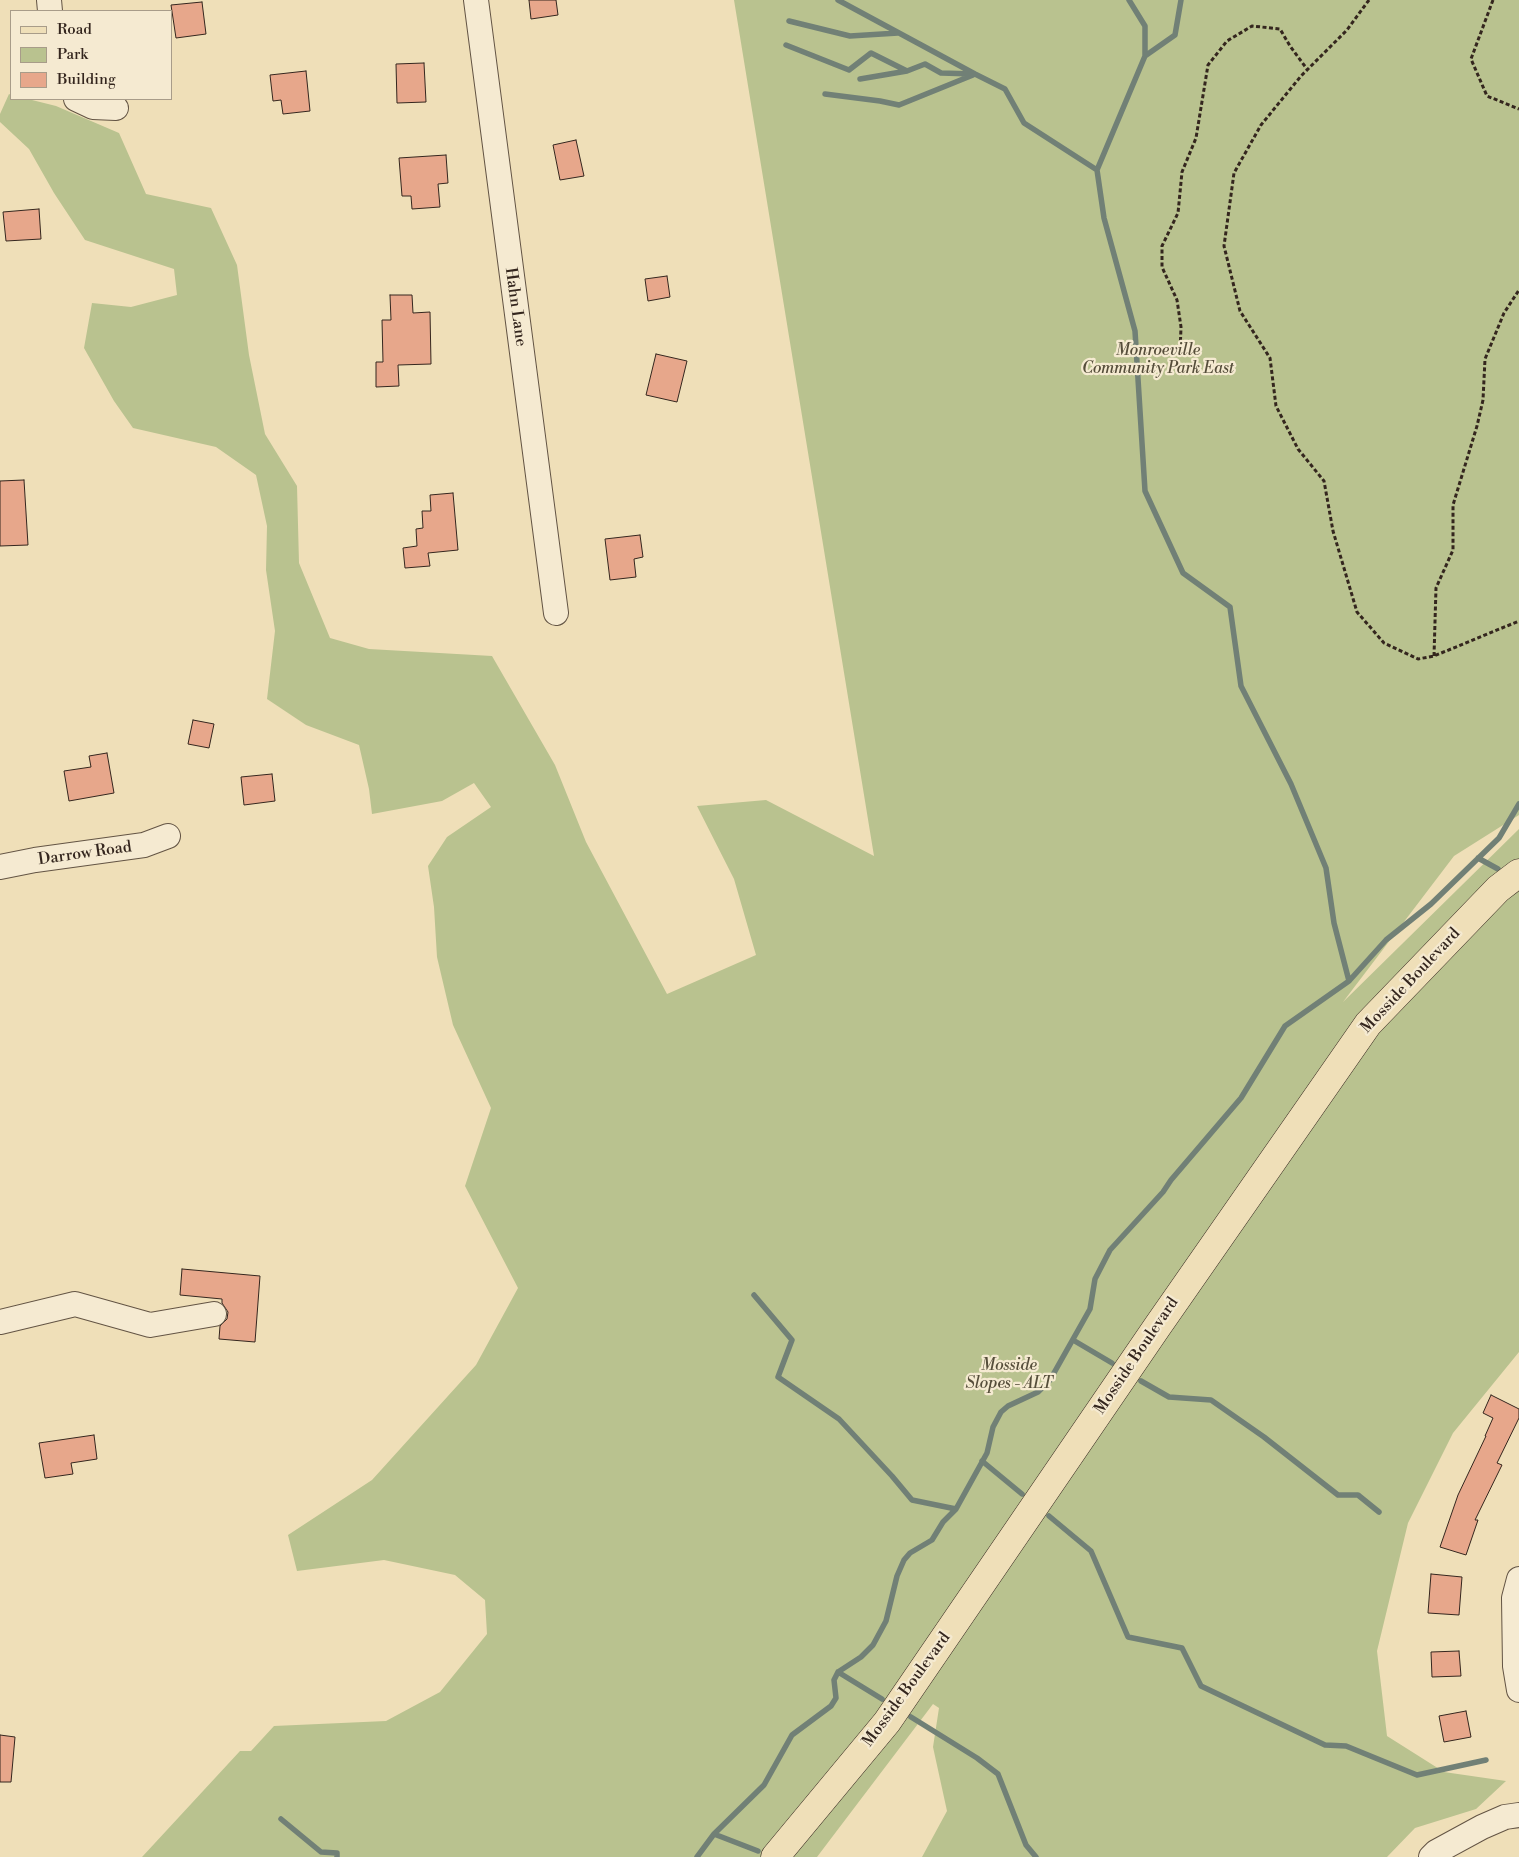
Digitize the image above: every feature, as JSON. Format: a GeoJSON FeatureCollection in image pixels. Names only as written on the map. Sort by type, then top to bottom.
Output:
{"type":"FeatureCollection","features":[{"type":"Feature","properties":{"kind":"main road","name":"Mosside Boulevard"},"geometry":{"type":"LineString","coordinates":[[775,1857],[887,1722],[1157,1327],[1368,1024],[1498,889],[1519,873]]}},
{"type":"Feature","properties":{"kind":"street","name":"Hahn Lane"},"geometry":{"type":"LineString","coordinates":[[476,0],[556,613]]}},
{"type":"Feature","properties":{"kind":"street"},"geometry":{"type":"LineString","coordinates":[[78,100],[93,107],[116,108]]}},
{"type":"Feature","properties":{"kind":"street","name":"Darrow Road"},"geometry":{"type":"LineString","coordinates":[[0,867],[35,860],[144,846],[168,836]]}},
{"type":"Feature","properties":{"kind":"street"},"geometry":{"type":"LineString","coordinates":[[0,1322],[75,1304],[150,1325],[214,1314]]}},
{"type":"Feature","properties":{"kind":"street"},"geometry":{"type":"LineString","coordinates":[[1519,1578],[1514,1598],[1514,1608],[1515,1666],[1519,1690]]}},
{"type":"Feature","properties":{"kind":"street"},"geometry":{"type":"LineString","coordinates":[[1431,1857],[1436,1852],[1482,1827],[1506,1817],[1519,1815]]}},
{"type":"Feature","properties":{"kind":"path"},"geometry":{"type":"LineString","coordinates":[[1369,0],[1347,30],[1308,69],[1261,125],[1234,173],[1224,246],[1240,311],[1270,358],[1276,406],[1298,448],[1324,482],[1333,531],[1357,612],[1384,643],[1418,659],[1434,656],[1519,621]]}},
{"type":"Feature","properties":{"kind":"path"},"geometry":{"type":"LineString","coordinates":[[1493,0],[1471,59],[1487,96],[1519,109]]}},
{"type":"Feature","properties":{"kind":"path"},"geometry":{"type":"LineString","coordinates":[[1180,354],[1181,327],[1177,300],[1162,267],[1162,246],[1178,213],[1182,172],[1196,138],[1208,65],[1227,42],[1252,26],[1280,29],[1290,46],[1308,69]]}},
{"type":"Feature","properties":{"kind":"path"},"geometry":{"type":"LineString","coordinates":[[1434,656],[1436,588],[1453,550],[1453,505],[1483,400],[1485,359],[1504,313],[1519,290]]}},
{"type":"Feature","properties":{"kind":"green space"},"geometry":{"type":"Polygon","coordinates":[[[734,0],[1519,0],[1519,815],[1454,856],[1343,1002],[1519,829],[1519,1352],[1453,1433],[1408,1523],[1377,1651],[1387,1736],[1444,1772],[1506,1781],[1476,1809],[1415,1828],[1387,1857],[922,1857],[947,1811],[933,1747],[939,1708],[933,1704],[817,1857],[142,1857],[240,1751],[251,1751],[274,1726],[386,1721],[440,1692],[487,1634],[485,1600],[455,1575],[384,1560],[297,1571],[288,1535],[372,1480],[476,1365],[518,1288],[465,1186],[491,1108],[453,1025],[437,957],[434,907],[428,866],[447,837],[491,807],[474,783],[442,801],[372,814],[369,789],[359,745],[306,725],[267,699],[275,631],[266,570],[267,526],[256,475],[216,447],[133,428],[114,401],[84,348],[92,303],[131,307],[177,295],[174,269],[85,240],[54,193],[29,149],[0,122],[0,114],[9,94],[10,100],[32,100],[56,106],[119,133],[146,194],[211,208],[237,265],[249,355],[265,434],[297,486],[299,563],[330,638],[369,649],[492,656],[555,765],[586,842],[667,994],[756,955],[734,879],[697,806],[766,800],[874,856],[734,0]]]}},
{"type":"Feature","properties":{"kind":"building"},"geometry":{"type":"Polygon","coordinates":[[[529,0],[556,0],[558,15],[531,19],[529,0]]]}},
{"type":"Feature","properties":{"kind":"building"},"geometry":{"type":"Polygon","coordinates":[[[202,2],[206,34],[176,38],[171,5],[202,2]]]}},
{"type":"Feature","properties":{"kind":"building"},"geometry":{"type":"Polygon","coordinates":[[[424,63],[426,102],[397,103],[396,64],[424,63]]]}},
{"type":"Feature","properties":{"kind":"building"},"geometry":{"type":"Polygon","coordinates":[[[306,71],[310,111],[283,114],[281,100],[273,101],[270,75],[306,71]]]}},
{"type":"Feature","properties":{"kind":"building"},"geometry":{"type":"Polygon","coordinates":[[[576,140],[584,176],[560,180],[553,145],[576,140]]]}},
{"type":"Feature","properties":{"kind":"building"},"geometry":{"type":"Polygon","coordinates":[[[446,155],[448,183],[438,184],[440,207],[412,209],[411,196],[402,196],[399,158],[446,155]]]}},
{"type":"Feature","properties":{"kind":"building"},"geometry":{"type":"Polygon","coordinates":[[[39,209],[41,239],[6,241],[3,212],[39,209]]]}},
{"type":"Feature","properties":{"kind":"building"},"geometry":{"type":"Polygon","coordinates":[[[667,276],[670,297],[648,301],[645,279],[667,276]]]}},
{"type":"Feature","properties":{"kind":"building"},"geometry":{"type":"Polygon","coordinates":[[[390,295],[412,295],[413,313],[430,312],[431,364],[398,365],[399,386],[376,387],[376,362],[383,362],[382,320],[391,320],[390,295]]]}},
{"type":"Feature","properties":{"kind":"building"},"geometry":{"type":"Polygon","coordinates":[[[656,354],[687,361],[677,402],[646,395],[656,354]]]}},
{"type":"Feature","properties":{"kind":"building"},"geometry":{"type":"Polygon","coordinates":[[[24,480],[28,545],[0,546],[0,481],[24,480]]]}},
{"type":"Feature","properties":{"kind":"building"},"geometry":{"type":"Polygon","coordinates":[[[453,493],[458,550],[428,553],[430,566],[405,568],[403,548],[417,546],[416,529],[423,528],[422,511],[431,511],[430,495],[453,493]]]}},
{"type":"Feature","properties":{"kind":"building"},"geometry":{"type":"Polygon","coordinates":[[[640,535],[643,557],[634,559],[636,577],[610,580],[605,539],[640,535]]]}},
{"type":"Feature","properties":{"kind":"building"},"geometry":{"type":"Polygon","coordinates":[[[193,720],[214,724],[209,748],[188,744],[193,720]]]}},
{"type":"Feature","properties":{"kind":"building"},"geometry":{"type":"Polygon","coordinates":[[[107,753],[114,793],[69,801],[64,771],[91,767],[89,756],[107,753]]]}},
{"type":"Feature","properties":{"kind":"building"},"geometry":{"type":"Polygon","coordinates":[[[272,774],[275,801],[244,805],[241,777],[272,774]]]}},
{"type":"Feature","properties":{"kind":"building"},"geometry":{"type":"Polygon","coordinates":[[[182,1269],[260,1276],[255,1342],[219,1339],[220,1326],[227,1319],[228,1312],[222,1303],[222,1299],[180,1295],[182,1269]]]}},
{"type":"Feature","properties":{"kind":"building"},"geometry":{"type":"Polygon","coordinates":[[[1491,1395],[1519,1409],[1519,1418],[1497,1463],[1502,1465],[1475,1520],[1478,1520],[1466,1555],[1440,1547],[1458,1495],[1493,1418],[1483,1413],[1491,1395]]]}},
{"type":"Feature","properties":{"kind":"building"},"geometry":{"type":"Polygon","coordinates":[[[94,1435],[97,1459],[71,1463],[73,1474],[45,1478],[39,1443],[94,1435]]]}},
{"type":"Feature","properties":{"kind":"building"},"geometry":{"type":"Polygon","coordinates":[[[1431,1574],[1462,1577],[1459,1615],[1428,1613],[1431,1574]]]}},
{"type":"Feature","properties":{"kind":"building"},"geometry":{"type":"Polygon","coordinates":[[[1459,1651],[1461,1676],[1432,1677],[1431,1652],[1459,1651]]]}},
{"type":"Feature","properties":{"kind":"building"},"geometry":{"type":"Polygon","coordinates":[[[1466,1711],[1471,1737],[1444,1742],[1439,1716],[1466,1711]]]}},
{"type":"Feature","properties":{"kind":"building"},"geometry":{"type":"Polygon","coordinates":[[[0,1735],[15,1737],[11,1782],[0,1782],[0,1735]]]}},
{"type":"Feature","properties":{"kind":"waterway"},"geometry":{"type":"LineString","coordinates":[[838,0],[1005,89],[1024,123],[1097,170]]}},
{"type":"Feature","properties":{"kind":"waterway"},"geometry":{"type":"LineString","coordinates":[[1129,0],[1145,26],[1145,56]]}},
{"type":"Feature","properties":{"kind":"waterway"},"geometry":{"type":"LineString","coordinates":[[1181,0],[1175,35],[1145,56],[1097,170],[1104,218],[1135,331],[1145,491],[1183,573],[1230,607],[1241,686],[1291,784],[1326,868],[1334,923],[1349,981]]}},
{"type":"Feature","properties":{"kind":"waterway"},"geometry":{"type":"LineString","coordinates":[[789,21],[850,36],[898,33]]}},
{"type":"Feature","properties":{"kind":"waterway"},"geometry":{"type":"LineString","coordinates":[[786,45],[849,70],[871,53],[907,71],[925,64],[941,73],[974,74]]}},
{"type":"Feature","properties":{"kind":"waterway"},"geometry":{"type":"LineString","coordinates":[[860,79],[907,71]]}},
{"type":"Feature","properties":{"kind":"waterway"},"geometry":{"type":"LineString","coordinates":[[825,94],[899,105],[973,75]]}},
{"type":"Feature","properties":{"kind":"waterway"},"geometry":{"type":"LineString","coordinates":[[697,1857],[714,1834],[764,1785],[792,1735],[831,1706],[836,1698],[834,1680],[838,1672],[861,1657],[873,1645],[886,1621],[897,1576],[904,1560],[910,1553],[932,1540],[943,1522],[956,1509],[987,1453],[993,1427],[1001,1412],[1008,1406],[1038,1392],[1050,1380],[1090,1309],[1095,1279],[1110,1250],[1163,1192],[1171,1180],[1241,1098],[1285,1026],[1349,981],[1386,940],[1431,904],[1499,838],[1519,804]]}},
{"type":"Feature","properties":{"kind":"waterway"},"geometry":{"type":"LineString","coordinates":[[1478,858],[1498,869]]}},
{"type":"Feature","properties":{"kind":"waterway"},"geometry":{"type":"LineString","coordinates":[[754,1295],[792,1340],[778,1377],[839,1419],[912,1500],[956,1509]]}},
{"type":"Feature","properties":{"kind":"waterway"},"geometry":{"type":"LineString","coordinates":[[1073,1340],[1112,1363]]}},
{"type":"Feature","properties":{"kind":"waterway"},"geometry":{"type":"LineString","coordinates":[[1141,1381],[1169,1397],[1211,1400],[1264,1437],[1338,1495],[1358,1495],[1379,1512]]}},
{"type":"Feature","properties":{"kind":"waterway"},"geometry":{"type":"LineString","coordinates":[[982,1461],[1022,1494]]}},
{"type":"Feature","properties":{"kind":"waterway"},"geometry":{"type":"LineString","coordinates":[[1049,1516],[1091,1551],[1128,1637],[1182,1648],[1201,1686],[1325,1745],[1346,1746],[1417,1775],[1486,1760]]}},
{"type":"Feature","properties":{"kind":"waterway"},"geometry":{"type":"LineString","coordinates":[[838,1672],[882,1699]]}},
{"type":"Feature","properties":{"kind":"waterway"},"geometry":{"type":"LineString","coordinates":[[911,1717],[977,1758],[998,1774],[1026,1845],[1036,1857]]}},
{"type":"Feature","properties":{"kind":"waterway"},"geometry":{"type":"LineString","coordinates":[[281,1819],[321,1852],[337,1853],[337,1857]]}},
{"type":"Feature","properties":{"kind":"waterway"},"geometry":{"type":"LineString","coordinates":[[714,1834],[758,1851]]}},
{"type":"Feature","properties":{"kind":"park label","name":"Monroeville Community Park East"},"geometry":{"type":"Point","coordinates":[1158,360]}},
{"type":"Feature","properties":{"kind":"park label","name":"Mosside Slopes - ALT"},"geometry":{"type":"Point","coordinates":[1009,1375]}}]}
